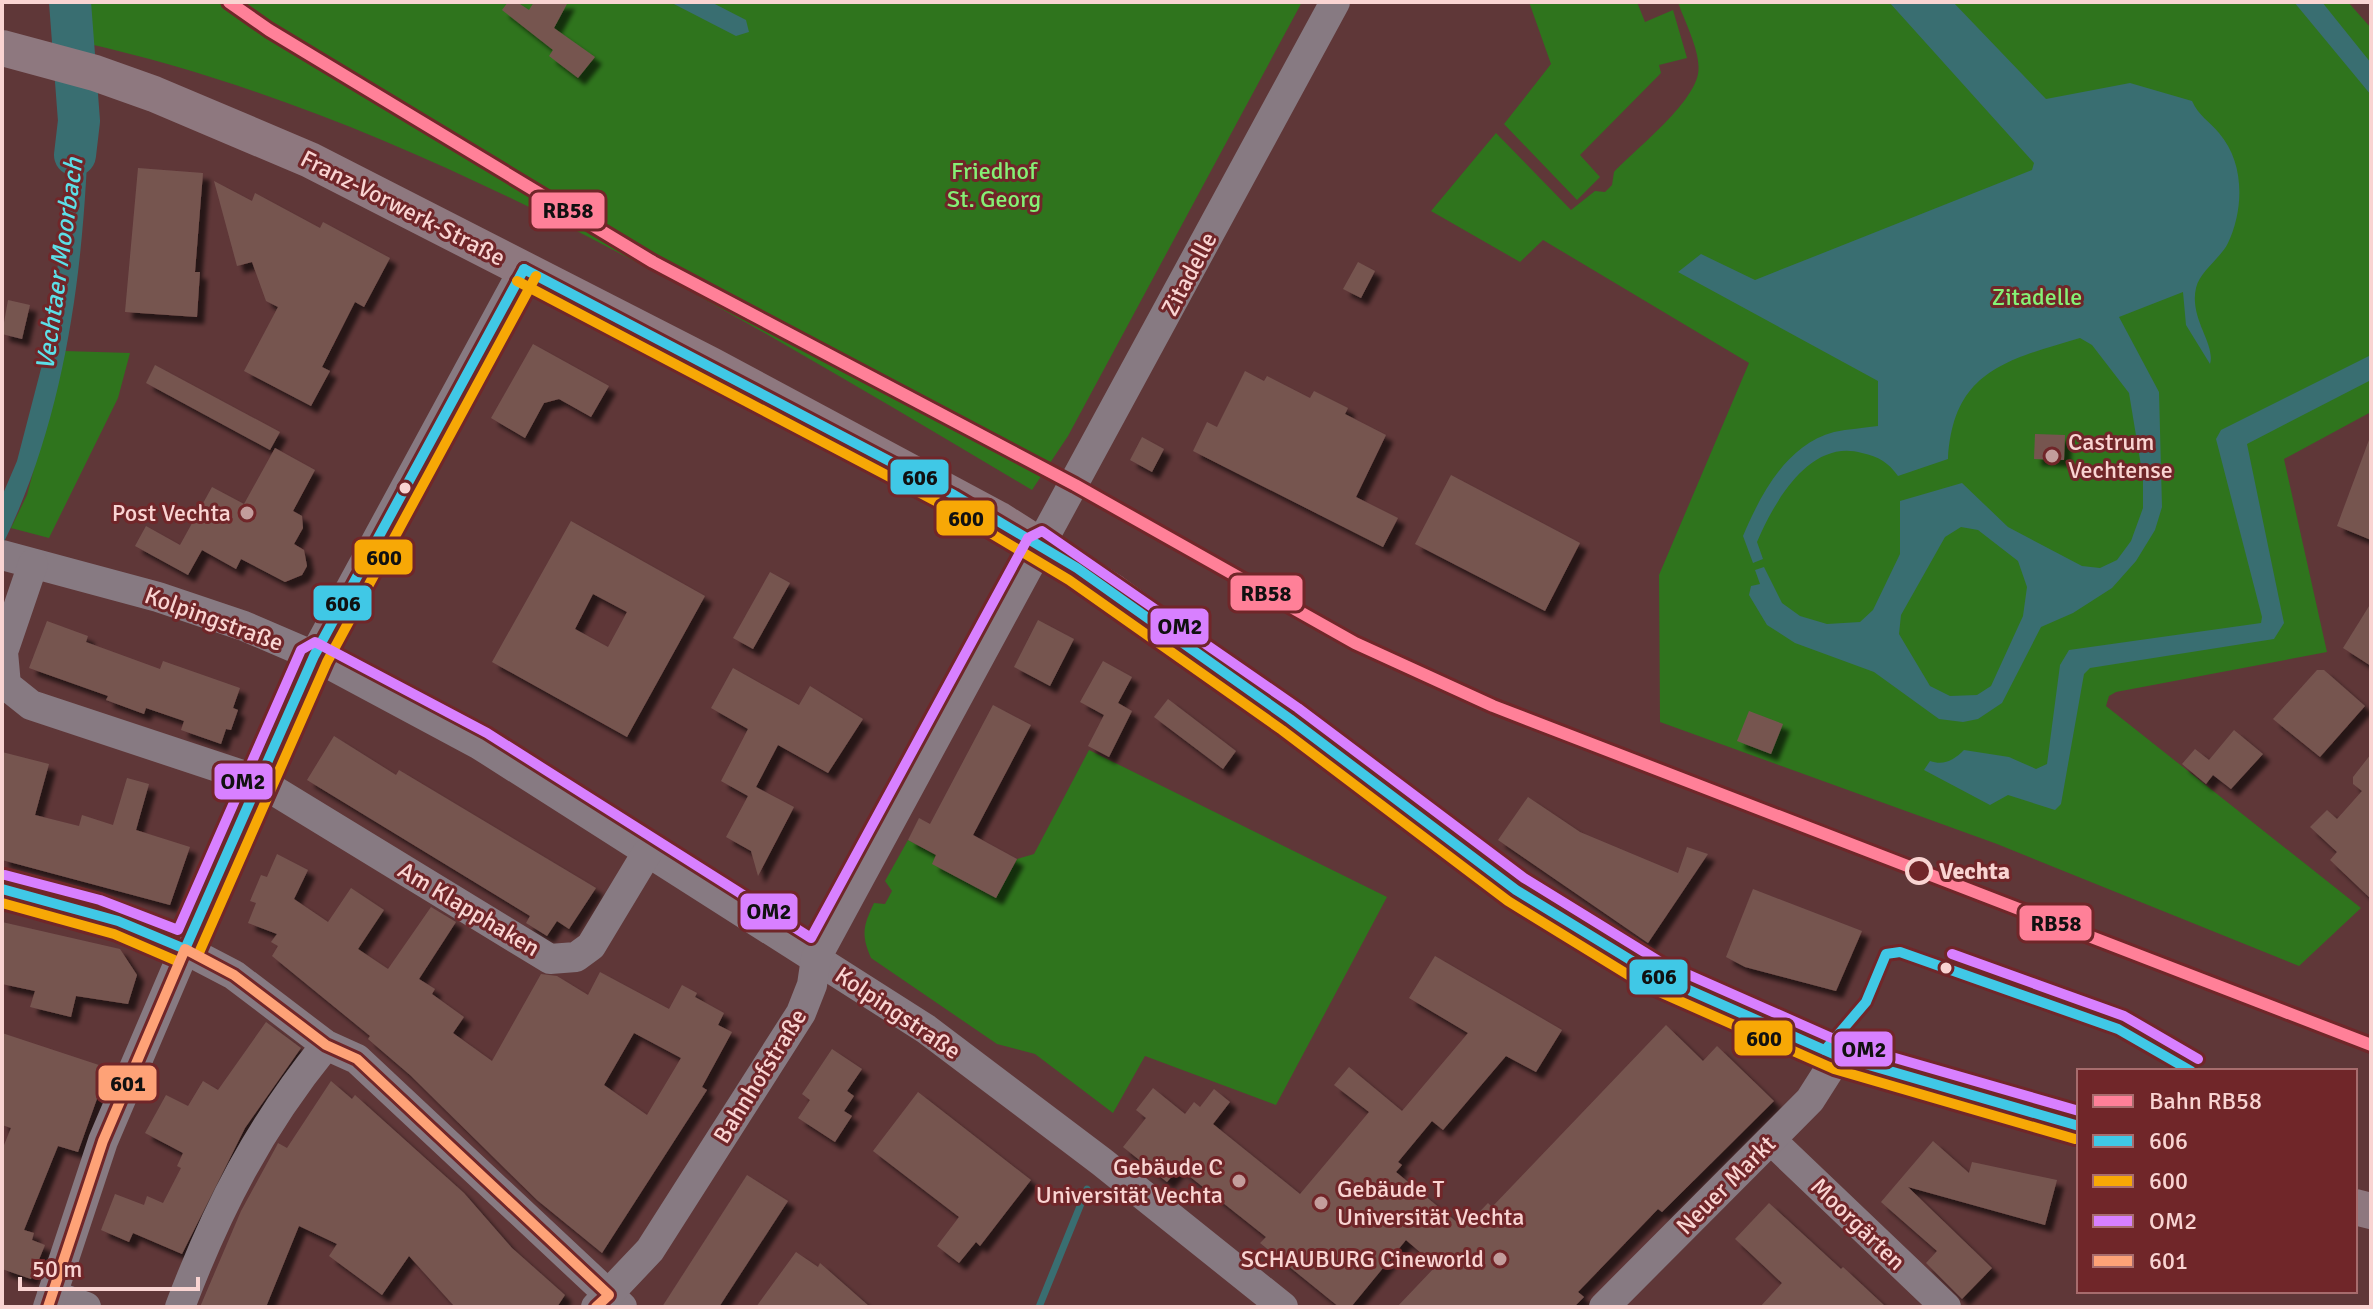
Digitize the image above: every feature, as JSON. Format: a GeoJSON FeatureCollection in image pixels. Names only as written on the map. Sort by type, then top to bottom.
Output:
{"type":"FeatureCollection","features":[{"type":"Feature","properties":{"kind":"main road","name":"Franz-Vorwerk-Straße"},"geometry":{"type":"LineString","coordinates":[[2,48],[95,73],[284,148],[711,365],[1040,545],[1265,701],[1516,890],[1600,944],[1722,1008],[1838,1056],[2077,1125]]}},
{"type":"Feature","properties":{"kind":"street","name":"Zitadelle"},"geometry":{"type":"LineString","coordinates":[[1040,545],[1091,457],[1335,2]]}},
{"type":"Feature","properties":{"kind":"street"},"geometry":{"type":"LineString","coordinates":[[86,1307],[50,1301],[103,1141],[257,780],[314,656],[524,269]]}},
{"type":"Feature","properties":{"kind":"street","name":"Bahnhofstraße"},"geometry":{"type":"LineString","coordinates":[[609,1303],[650,1250],[801,1013],[812,985],[816,958],[1040,545]]}},
{"type":"Feature","properties":{"kind":"street","name":"Kolpingstraße"},"geometry":{"type":"LineString","coordinates":[[16,559],[158,597],[244,626],[314,656],[480,745],[926,1029],[1102,1162],[1283,1307]]}},
{"type":"Feature","properties":{"kind":"street","name":"Am Klapphaken"},"geometry":{"type":"LineString","coordinates":[[16,559],[3,652],[6,685],[31,705],[257,780],[550,959],[576,957],[591,946],[647,853]]}},
{"type":"Feature","properties":{"kind":"street"},"geometry":{"type":"LineString","coordinates":[[2,889],[123,921],[234,975],[326,1045],[357,1059],[609,1303]]}},
{"type":"Feature","properties":{"kind":"street"},"geometry":{"type":"LineString","coordinates":[[180,1307],[206,1239],[240,1168],[299,1078],[326,1045]]}},
{"type":"Feature","properties":{"kind":"street","name":"Neuer Markt"},"geometry":{"type":"LineString","coordinates":[[1604,1307],[1810,1100],[1838,1056]]}},
{"type":"Feature","properties":{"kind":"street","name":"Moorgärten"},"geometry":{"type":"LineString","coordinates":[[1771,1140],[1946,1307]]}},
{"type":"Feature","properties":{"kind":"green space","name":"Friedhof St. Georg"},"geometry":{"type":"Polygon","coordinates":[[[88,2],[1302,2],[1068,436],[1032,490],[692,292],[455,172],[334,120],[210,77],[85,43],[88,2]]]}},
{"type":"Feature","properties":{"kind":"green space"},"geometry":{"type":"Polygon","coordinates":[[[1529,2],[1637,2],[1645,22],[1673,10],[1687,58],[1659,65],[1661,73],[1580,155],[1600,177],[1577,200],[1504,124],[1551,64],[1529,2]]]}},
{"type":"Feature","properties":{"kind":"green space","name":"Zitadelle"},"geometry":{"type":"Polygon","coordinates":[[[1678,2],[2348,2],[2371,28],[2371,412],[2284,459],[2327,652],[2116,692],[2109,696],[2106,706],[2361,908],[2299,966],[1997,844],[1660,722],[1659,575],[1749,363],[1543,240],[1520,262],[1431,211],[1496,133],[1571,210],[1595,191],[1605,192],[1612,185],[1614,172],[1675,113],[1694,86],[1699,66],[1678,2]]]}},
{"type":"Feature","properties":{"kind":"green space"},"geometry":{"type":"Polygon","coordinates":[[[65,351],[130,353],[118,398],[49,538],[11,528],[27,495],[65,351]]]}},
{"type":"Feature","properties":{"kind":"green space"},"geometry":{"type":"Polygon","coordinates":[[[1089,750],[1387,897],[1276,1105],[1145,1056],[1113,1113],[1035,1054],[997,1044],[871,958],[865,937],[867,918],[874,903],[885,904],[892,891],[885,881],[908,840],[936,855],[933,864],[996,897],[1017,859],[1034,854],[1089,750]]]}},
{"type":"Feature","properties":{"kind":"water"},"geometry":{"type":"Polygon","coordinates":[[[670,2],[711,2],[746,20],[749,32],[736,36],[670,2]]]}},
{"type":"Feature","properties":{"kind":"water"},"geometry":{"type":"Polygon","coordinates":[[[1889,2],[1953,2],[2046,99],[2130,83],[2192,101],[2228,145],[2234,158],[2239,186],[2237,216],[2228,243],[2196,288],[2196,310],[2209,348],[2210,364],[2186,325],[2183,292],[2119,317],[2159,392],[2162,507],[2155,530],[2136,561],[2112,588],[2073,613],[2041,627],[2002,703],[1978,719],[1963,722],[1939,719],[1874,672],[1795,643],[1767,625],[1749,595],[1751,586],[1760,584],[1755,570],[1764,567],[1782,603],[1800,616],[1827,624],[1860,622],[1873,610],[1900,554],[1900,501],[1962,483],[2008,527],[2082,566],[2100,568],[2117,560],[2131,541],[2143,508],[2143,478],[2129,393],[2092,345],[2080,338],[2007,363],[1972,388],[1960,406],[1952,429],[1948,459],[1898,476],[1883,461],[1862,453],[1843,451],[1826,455],[1810,464],[1796,477],[1773,509],[1757,542],[1763,559],[1753,563],[1743,536],[1777,473],[1817,438],[1834,432],[1878,426],[1878,381],[1678,272],[1701,254],[1755,280],[2032,170],[2034,163],[1889,2]],[[1961,527],[1945,537],[1901,615],[1899,634],[1930,686],[1950,696],[1977,695],[1991,686],[2023,616],[2027,587],[2018,561],[1978,530],[1961,527]]]}},
{"type":"Feature","properties":{"kind":"water"},"geometry":{"type":"Polygon","coordinates":[[[2294,2],[2322,2],[2371,63],[2371,95],[2294,2]]]}},
{"type":"Feature","properties":{"kind":"water"},"geometry":{"type":"Polygon","coordinates":[[[70,98],[89,104],[84,217],[70,330],[43,441],[25,494],[2,546],[2,496],[17,461],[49,338],[66,197],[70,98]]]}},
{"type":"Feature","properties":{"kind":"water"},"geometry":{"type":"Polygon","coordinates":[[[2371,355],[2371,380],[2247,444],[2284,623],[2274,639],[2090,668],[2084,674],[2061,804],[2055,810],[2008,795],[1990,805],[1924,770],[1930,761],[1948,761],[1964,750],[2009,757],[2036,769],[2047,764],[2060,665],[2069,650],[2261,623],[2216,439],[2221,430],[2371,355]]]}},
{"type":"Feature","properties":{"kind":"building"},"geometry":{"type":"Polygon","coordinates":[[[508,2],[517,2],[529,10],[534,2],[568,2],[554,28],[595,57],[578,78],[549,56],[553,50],[502,10],[508,2]]]}},
{"type":"Feature","properties":{"kind":"building"},"geometry":{"type":"Polygon","coordinates":[[[138,168],[203,173],[195,272],[200,272],[197,317],[125,312],[138,168]]]}},
{"type":"Feature","properties":{"kind":"building"},"geometry":{"type":"Polygon","coordinates":[[[214,181],[252,201],[255,193],[320,228],[323,222],[390,258],[364,307],[355,302],[322,367],[330,371],[311,406],[244,371],[278,307],[266,301],[252,262],[237,266],[214,181]]]}},
{"type":"Feature","properties":{"kind":"building"},"geometry":{"type":"Polygon","coordinates":[[[1358,262],[1375,271],[1361,298],[1343,289],[1358,262]]]}},
{"type":"Feature","properties":{"kind":"building"},"geometry":{"type":"Polygon","coordinates":[[[8,300],[30,305],[22,339],[2,334],[8,300]]]}},
{"type":"Feature","properties":{"kind":"building"},"geometry":{"type":"Polygon","coordinates":[[[533,344],[609,386],[591,417],[559,399],[544,403],[525,438],[491,418],[533,344]]]}},
{"type":"Feature","properties":{"kind":"building"},"geometry":{"type":"Polygon","coordinates":[[[155,365],[280,432],[270,450],[146,383],[155,365]]]}},
{"type":"Feature","properties":{"kind":"building"},"geometry":{"type":"Polygon","coordinates":[[[1245,371],[1264,381],[1267,376],[1310,398],[1314,391],[1348,408],[1345,414],[1386,435],[1356,497],[1398,518],[1383,547],[1193,451],[1207,422],[1217,427],[1245,371]]]}},
{"type":"Feature","properties":{"kind":"building"},"geometry":{"type":"Polygon","coordinates":[[[2035,434],[2065,435],[2064,460],[2034,459],[2035,434]]]}},
{"type":"Feature","properties":{"kind":"building"},"geometry":{"type":"Polygon","coordinates":[[[1142,437],[1164,449],[1152,472],[1130,460],[1142,437]]]}},
{"type":"Feature","properties":{"kind":"building"},"geometry":{"type":"Polygon","coordinates":[[[2371,440],[2371,540],[2337,526],[2371,440]]]}},
{"type":"Feature","properties":{"kind":"building","name":"Post Vechta"},"geometry":{"type":"Polygon","coordinates":[[[275,448],[315,470],[293,511],[302,516],[303,528],[294,544],[304,550],[307,566],[302,575],[285,582],[241,559],[236,569],[202,550],[188,575],[135,546],[146,526],[180,545],[212,487],[244,504],[275,448]]]}},
{"type":"Feature","properties":{"kind":"building"},"geometry":{"type":"Polygon","coordinates":[[[1451,475],[1580,543],[1545,611],[1415,544],[1451,475]]]}},
{"type":"Feature","properties":{"kind":"building"},"geometry":{"type":"Polygon","coordinates":[[[571,521],[705,596],[627,737],[492,662],[571,521]],[[593,594],[575,629],[608,647],[627,612],[593,594]]]}},
{"type":"Feature","properties":{"kind":"building"},"geometry":{"type":"Polygon","coordinates":[[[770,572],[790,583],[753,649],[733,638],[770,572]]]}},
{"type":"Feature","properties":{"kind":"building"},"geometry":{"type":"Polygon","coordinates":[[[2371,603],[2371,666],[2343,648],[2371,603]]]}},
{"type":"Feature","properties":{"kind":"building"},"geometry":{"type":"Polygon","coordinates":[[[1038,620],[1074,639],[1050,686],[1014,667],[1038,620]]]}},
{"type":"Feature","properties":{"kind":"building"},"geometry":{"type":"Polygon","coordinates":[[[47,621],[88,636],[86,642],[160,669],[163,661],[240,688],[233,708],[238,710],[231,730],[226,729],[221,744],[181,730],[184,721],[146,708],[144,714],[106,700],[108,696],[29,668],[47,621]]]}},
{"type":"Feature","properties":{"kind":"building"},"geometry":{"type":"Polygon","coordinates":[[[1103,661],[1132,677],[1118,703],[1132,711],[1109,757],[1088,746],[1104,715],[1080,702],[1103,661]]]}},
{"type":"Feature","properties":{"kind":"building"},"geometry":{"type":"Polygon","coordinates":[[[733,668],[799,705],[810,686],[863,719],[828,773],[778,745],[756,787],[794,807],[758,876],[751,851],[726,837],[748,796],[721,781],[748,729],[711,708],[733,668]]]}},
{"type":"Feature","properties":{"kind":"building"},"geometry":{"type":"Polygon","coordinates":[[[2317,670],[2324,670],[2365,706],[2320,757],[2273,719],[2317,670]]]}},
{"type":"Feature","properties":{"kind":"building"},"geometry":{"type":"Polygon","coordinates":[[[1168,699],[1236,751],[1223,769],[1154,717],[1168,699]]]}},
{"type":"Feature","properties":{"kind":"building"},"geometry":{"type":"Polygon","coordinates":[[[993,705],[1031,725],[973,835],[1017,859],[996,898],[932,864],[936,855],[908,840],[919,818],[930,824],[993,705]]]}},
{"type":"Feature","properties":{"kind":"building"},"geometry":{"type":"Polygon","coordinates":[[[1749,711],[1783,724],[1771,754],[1737,741],[1749,711]]]}},
{"type":"Feature","properties":{"kind":"building"},"geometry":{"type":"Polygon","coordinates":[[[2234,730],[2263,754],[2231,789],[2213,775],[2206,784],[2182,764],[2195,749],[2209,760],[2234,730]]]}},
{"type":"Feature","properties":{"kind":"building"},"geometry":{"type":"Polygon","coordinates":[[[334,736],[396,775],[399,770],[596,888],[569,929],[557,921],[547,936],[526,923],[530,916],[307,780],[334,736]]]}},
{"type":"Feature","properties":{"kind":"building"},"geometry":{"type":"Polygon","coordinates":[[[2,752],[49,764],[35,815],[79,826],[82,815],[113,825],[127,778],[149,784],[136,830],[190,847],[170,905],[2,860],[2,752]]]}},
{"type":"Feature","properties":{"kind":"building"},"geometry":{"type":"Polygon","coordinates":[[[2371,754],[2371,899],[2330,860],[2337,852],[2310,827],[2327,810],[2337,819],[2362,791],[2353,784],[2353,777],[2371,754]]]}},
{"type":"Feature","properties":{"kind":"building"},"geometry":{"type":"Polygon","coordinates":[[[1528,797],[1580,832],[1678,873],[1687,847],[1708,854],[1648,943],[1498,840],[1528,797]]]}},
{"type":"Feature","properties":{"kind":"building"},"geometry":{"type":"Polygon","coordinates":[[[277,854],[308,870],[294,899],[328,922],[351,888],[384,910],[358,949],[388,969],[431,907],[456,922],[419,979],[435,989],[432,994],[464,1017],[453,1033],[492,1061],[541,974],[557,976],[588,995],[600,972],[669,1009],[682,985],[697,993],[695,997],[724,1013],[718,1025],[732,1032],[702,1087],[707,1090],[602,1253],[537,1200],[410,1075],[368,1039],[370,1036],[272,956],[278,946],[271,942],[277,934],[248,923],[256,903],[250,901],[261,875],[267,877],[277,854]],[[634,1033],[604,1085],[647,1115],[681,1058],[634,1033]]]}},
{"type":"Feature","properties":{"kind":"building"},"geometry":{"type":"Polygon","coordinates":[[[1753,889],[1862,931],[1836,991],[1745,967],[1726,957],[1753,889]]]}},
{"type":"Feature","properties":{"kind":"building"},"geometry":{"type":"Polygon","coordinates":[[[2,922],[120,949],[137,975],[128,1004],[76,996],[71,1017],[30,1007],[35,991],[2,984],[2,922]]]}},
{"type":"Feature","properties":{"kind":"building"},"geometry":{"type":"Polygon","coordinates":[[[1435,956],[1562,1030],[1536,1072],[1506,1056],[1443,1130],[1432,1121],[1398,1162],[1402,1165],[1396,1172],[1464,1228],[1488,1203],[1492,1207],[1666,1025],[1703,1061],[1717,1046],[1774,1101],[1662,1212],[1658,1209],[1578,1292],[1584,1297],[1574,1307],[1397,1307],[1436,1266],[1406,1240],[1351,1307],[1339,1307],[1260,1243],[1266,1237],[1179,1168],[1167,1182],[1123,1147],[1146,1118],[1136,1110],[1153,1088],[1185,1114],[1194,1102],[1200,1107],[1214,1089],[1230,1102],[1213,1124],[1300,1194],[1369,1112],[1334,1085],[1349,1067],[1402,1111],[1468,1033],[1409,998],[1435,956]]]}},
{"type":"Feature","properties":{"kind":"building"},"geometry":{"type":"Polygon","coordinates":[[[266,1022],[301,1048],[245,1128],[182,1254],[133,1233],[129,1242],[101,1230],[115,1194],[144,1205],[147,1196],[163,1203],[181,1168],[177,1166],[183,1153],[145,1133],[166,1095],[188,1106],[203,1081],[218,1090],[266,1022]]]}},
{"type":"Feature","properties":{"kind":"building"},"geometry":{"type":"Polygon","coordinates":[[[2,1033],[108,1068],[78,1152],[58,1146],[24,1230],[34,1233],[32,1240],[45,1245],[31,1279],[2,1269],[2,1150],[11,1128],[2,1125],[2,1033]]]}},
{"type":"Feature","properties":{"kind":"building"},"geometry":{"type":"Polygon","coordinates":[[[832,1049],[862,1069],[847,1091],[854,1096],[844,1111],[852,1116],[835,1142],[798,1118],[810,1100],[802,1094],[832,1049]]]}},
{"type":"Feature","properties":{"kind":"building"},"geometry":{"type":"Polygon","coordinates":[[[331,1081],[352,1099],[355,1095],[464,1193],[512,1248],[565,1295],[557,1307],[455,1307],[409,1256],[382,1295],[329,1256],[337,1244],[299,1226],[266,1307],[200,1307],[241,1211],[278,1143],[287,1148],[331,1081]]]}},
{"type":"Feature","properties":{"kind":"building"},"geometry":{"type":"Polygon","coordinates":[[[918,1092],[1031,1180],[980,1246],[976,1242],[959,1263],[937,1246],[959,1217],[873,1151],[918,1092]]]}},
{"type":"Feature","properties":{"kind":"building"},"geometry":{"type":"Polygon","coordinates":[[[1933,1141],[1969,1173],[1972,1162],[2057,1180],[2045,1225],[1908,1187],[1992,1268],[1962,1299],[1926,1263],[1937,1251],[1881,1202],[1933,1141]]]}},
{"type":"Feature","properties":{"kind":"building"},"geometry":{"type":"Polygon","coordinates":[[[747,1175],[788,1201],[719,1307],[662,1307],[747,1175]]]}},
{"type":"Feature","properties":{"kind":"building"},"geometry":{"type":"Polygon","coordinates":[[[1769,1203],[1886,1307],[1760,1307],[1782,1283],[1735,1239],[1769,1203]]]}},
{"type":"Feature","properties":{"kind":"building"},"geometry":{"type":"Polygon","coordinates":[[[796,1252],[818,1267],[820,1263],[870,1307],[756,1307],[796,1252]]]}},
{"type":"Feature","properties":{"kind":"waterway","name":"Vechtaer Moorbach"},"geometry":{"type":"LineString","coordinates":[[70,2],[79,121],[75,155]]}},
{"type":"Feature","properties":{"kind":"waterway"},"geometry":{"type":"LineString","coordinates":[[1039,1307],[1087,1189]]}},
{"type":"Feature","properties":{"kind":"rail line","name":"RB58"},"geometry":{"type":"LineString","coordinates":[[229,2],[269,30],[653,262],[1075,485],[1355,643],[1493,706],[2371,1045]]}},
{"type":"Feature","properties":{"kind":"transit line","name":"606"},"geometry":{"type":"LineString","coordinates":[[524,269],[954,495],[1077,568],[1290,719],[1516,890],[1655,975],[1838,1056],[2077,1125]]}},
{"type":"Feature","properties":{"kind":"transit line","name":"606"},"geometry":{"type":"LineString","coordinates":[[185,949],[314,656],[524,269]]}},
{"type":"Feature","properties":{"kind":"transit line","name":"600"},"geometry":{"type":"LineString","coordinates":[[198,955],[327,662],[536,276]]}},
{"type":"Feature","properties":{"kind":"transit line","name":"600"},"geometry":{"type":"LineString","coordinates":[[517,281],[947,507],[1069,580],[1282,730],[1508,901],[1648,987],[1834,1069],[2075,1139]]}},
{"type":"Feature","properties":{"kind":"transit line","name":"OM2"},"geometry":{"type":"LineString","coordinates":[[5,875],[100,900],[178,930],[301,650],[315,642],[487,733],[811,938],[1028,538],[1042,531],[1298,708],[1524,878],[1662,963],[1843,1043],[2077,1110]]}},
{"type":"Feature","properties":{"kind":"transit line","name":"606"},"geometry":{"type":"LineString","coordinates":[[2,889],[118,921],[185,949]]}},
{"type":"Feature","properties":{"kind":"transit line","name":"600"},"geometry":{"type":"LineString","coordinates":[[2,903],[114,934],[179,962]]}},
{"type":"Feature","properties":{"kind":"transit line","name":"601"},"geometry":{"type":"LineString","coordinates":[[48,1307],[103,1141],[185,949],[234,975],[326,1045],[357,1059],[609,1295],[596,1307]]}},
{"type":"Feature","properties":{"kind":"transit line","name":"606"},"geometry":{"type":"LineString","coordinates":[[1825,1050],[1866,1002],[1886,954],[1900,952],[2118,1029],[2188,1069]]}},
{"type":"Feature","properties":{"kind":"transit line","name":"OM2"},"geometry":{"type":"LineString","coordinates":[[1952,954],[2124,1016],[2198,1059]]}},
{"type":"Feature","properties":{"kind":"place","name":"Castrum Vechtense"},"geometry":{"type":"Point","coordinates":[2052,456]}},
{"type":"Feature","properties":{"kind":"place","name":"Post Vechta"},"geometry":{"type":"Point","coordinates":[247,513]}},
{"type":"Feature","properties":{"kind":"place","name":"Vechta"},"geometry":{"type":"Point","coordinates":[1919,871]}},
{"type":"Feature","properties":{"kind":"place","name":"Gebäude C Universität Vechta"},"geometry":{"type":"Point","coordinates":[1239,1181]}},
{"type":"Feature","properties":{"kind":"place","name":"Gebäude T Universität Vechta"},"geometry":{"type":"Point","coordinates":[1321,1203]}},
{"type":"Feature","properties":{"kind":"place","name":"SCHAUBURG Cineworld"},"geometry":{"type":"Point","coordinates":[1500,1259]}}]}
